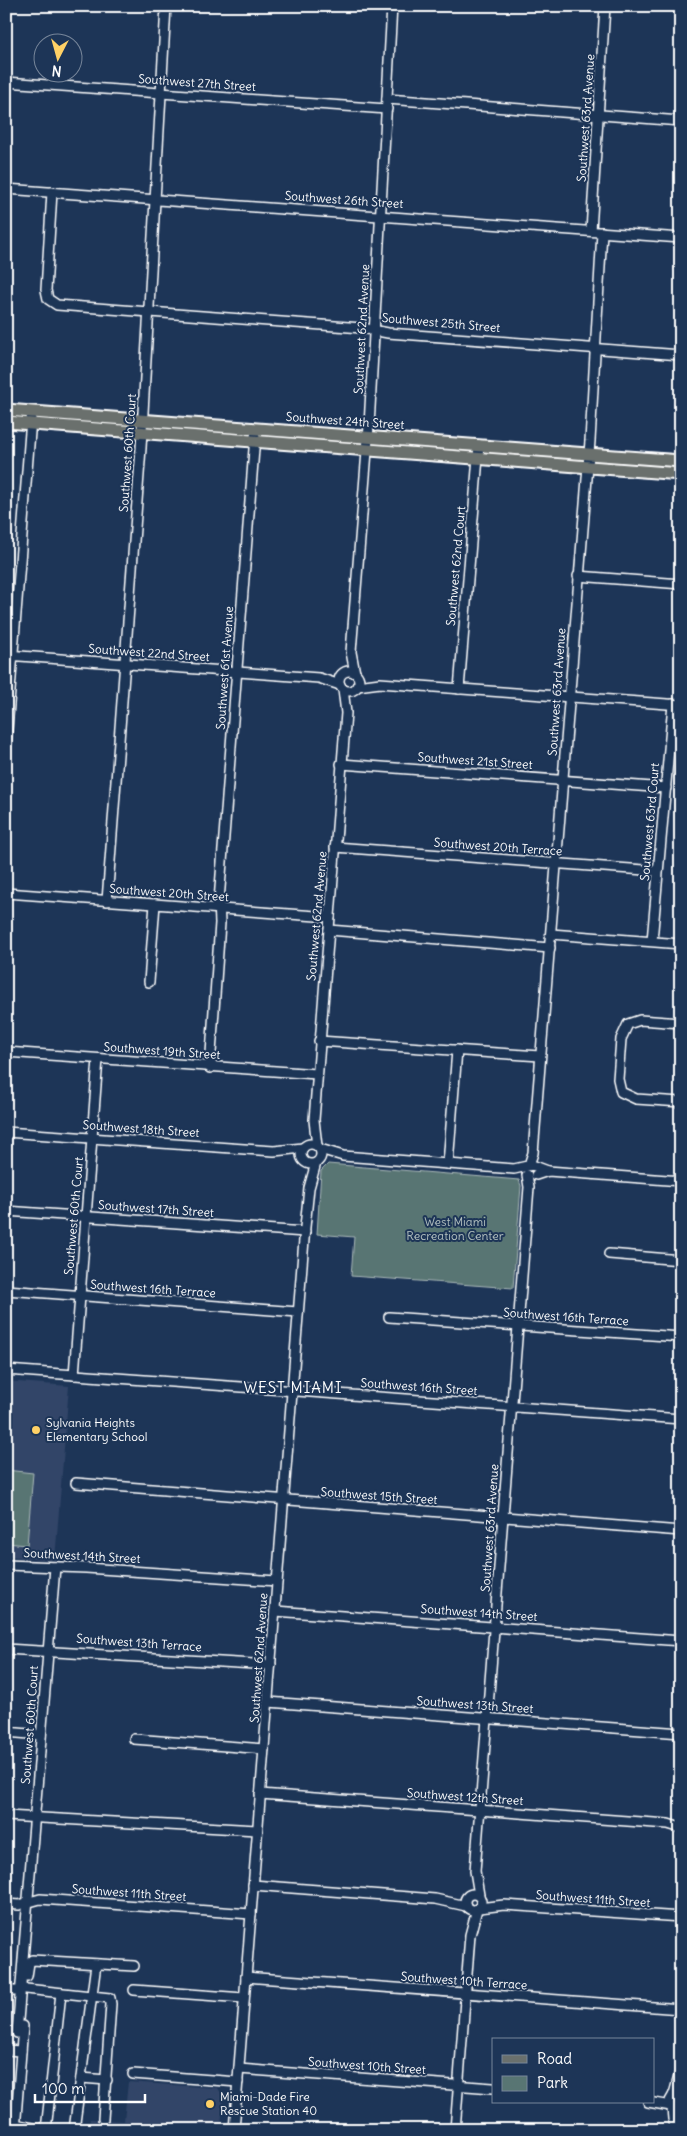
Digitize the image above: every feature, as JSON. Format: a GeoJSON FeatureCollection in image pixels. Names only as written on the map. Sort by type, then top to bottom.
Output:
{"type":"FeatureCollection","features":[{"type":"Feature","properties":{"kind":"main road","name":"Southwest 24th Street"},"geometry":{"type":"LineString","coordinates":[[6,410],[681,461]]}},
{"type":"Feature","properties":{"kind":"main road"},"geometry":{"type":"LineString","coordinates":[[6,422],[681,474]]}},
{"type":"Feature","properties":{"kind":"street","name":"Southwest 60th Court"},"geometry":{"type":"LineString","coordinates":[[107,901],[143,420],[166,6]]}},
{"type":"Feature","properties":{"kind":"street","name":"Southwest 62nd Avenue"},"geometry":{"type":"LineString","coordinates":[[346,713],[356,687],[352,652],[368,437],[392,6]]}},
{"type":"Feature","properties":{"kind":"street","name":"Southwest 63rd Avenue"},"geometry":{"type":"LineString","coordinates":[[591,231],[605,6]]}},
{"type":"Feature","properties":{"kind":"street","name":"Southwest 27th Street"},"geometry":{"type":"LineString","coordinates":[[6,82],[387,109]]}},
{"type":"Feature","properties":{"kind":"street"},"geometry":{"type":"LineString","coordinates":[[387,99],[681,120]]}},
{"type":"Feature","properties":{"kind":"street","name":"Southwest 26th Street"},"geometry":{"type":"LineString","coordinates":[[6,189],[681,238]]}},
{"type":"Feature","properties":{"kind":"street","name":"Southwest 25th Street"},"geometry":{"type":"LineString","coordinates":[[52,192],[46,290],[50,301],[60,306],[681,355]]}},
{"type":"Feature","properties":{"kind":"street","name":"Southwest 63rd Avenue"},"geometry":{"type":"LineString","coordinates":[[455,2130],[470,1935],[472,1875],[476,1871],[529,1187],[532,1171],[564,781],[578,576],[589,454],[602,232]]}},
{"type":"Feature","properties":{"kind":"street"},"geometry":{"type":"LineString","coordinates":[[6,743],[10,655],[32,412]]}},
{"type":"Feature","properties":{"kind":"street","name":"Southwest 61st Avenue"},"geometry":{"type":"LineString","coordinates":[[210,1068],[219,909],[256,428]]}},
{"type":"Feature","properties":{"kind":"street","name":"Southwest 62nd Court"},"geometry":{"type":"LineString","coordinates":[[459,689],[479,445]]}},
{"type":"Feature","properties":{"kind":"street"},"geometry":{"type":"LineString","coordinates":[[578,576],[681,584]]}},
{"type":"Feature","properties":{"kind":"street","name":"Southwest 62nd Avenue"},"geometry":{"type":"LineString","coordinates":[[308,1188],[318,1161],[314,1120],[346,713],[342,687],[343,674],[352,652]]}},
{"type":"Feature","properties":{"kind":"street","name":"Southwest 22nd Street"},"geometry":{"type":"LineString","coordinates":[[10,655],[319,678],[351,671],[356,674]]}},
{"type":"Feature","properties":{"kind":"street"},"geometry":{"type":"LineString","coordinates":[[356,674],[380,683]]}},
{"type":"Feature","properties":{"kind":"street","name":"Southwest 22nd Street"},"geometry":{"type":"LineString","coordinates":[[319,678],[342,687],[356,687]]}},
{"type":"Feature","properties":{"kind":"street"},"geometry":{"type":"LineString","coordinates":[[356,687],[380,683],[677,705]]}},
{"type":"Feature","properties":{"kind":"street","name":"Southwest 63rd Court"},"geometry":{"type":"LineString","coordinates":[[652,941],[666,788],[677,705]]}},
{"type":"Feature","properties":{"kind":"street","name":"Southwest 21st Street"},"geometry":{"type":"LineString","coordinates":[[342,764],[666,788]]}},
{"type":"Feature","properties":{"kind":"street","name":"Southwest 20th Terrace"},"geometry":{"type":"LineString","coordinates":[[335,847],[658,872]]}},
{"type":"Feature","properties":{"kind":"street","name":"Southwest 20th Street"},"geometry":{"type":"LineString","coordinates":[[6,893],[330,917]]}},
{"type":"Feature","properties":{"kind":"street"},"geometry":{"type":"LineString","coordinates":[[149,982],[155,904]]}},
{"type":"Feature","properties":{"kind":"street"},"geometry":{"type":"LineString","coordinates":[[329,930],[550,948]]}},
{"type":"Feature","properties":{"kind":"street"},"geometry":{"type":"LineString","coordinates":[[551,934],[681,944]]}},
{"type":"Feature","properties":{"kind":"street"},"geometry":{"type":"LineString","coordinates":[[681,1023],[640,1020],[628,1024],[621,1039],[618,1083],[621,1092],[636,1099],[681,1102]]}},
{"type":"Feature","properties":{"kind":"street"},"geometry":{"type":"LineString","coordinates":[[319,1041],[540,1056]]}},
{"type":"Feature","properties":{"kind":"street"},"geometry":{"type":"LineString","coordinates":[[448,1164],[457,1050]]}},
{"type":"Feature","properties":{"kind":"street","name":"Southwest 19th Street"},"geometry":{"type":"LineString","coordinates":[[6,1052],[210,1068],[317,1074]]}},
{"type":"Feature","properties":{"kind":"street","name":"Southwest 60th Court"},"geometry":{"type":"LineString","coordinates":[[74,1375],[98,1058]]}},
{"type":"Feature","properties":{"kind":"street","name":"Southwest 62nd Avenue"},"geometry":{"type":"LineString","coordinates":[[234,2130],[305,1232],[308,1188],[303,1160],[304,1147],[314,1120]]}},
{"type":"Feature","properties":{"kind":"street","name":"Southwest 18th Street"},"geometry":{"type":"LineString","coordinates":[[6,1132],[274,1151],[304,1147],[318,1148]]}},
{"type":"Feature","properties":{"kind":"street"},"geometry":{"type":"LineString","coordinates":[[318,1148],[343,1156],[681,1181]]}},
{"type":"Feature","properties":{"kind":"street","name":"Southwest 18th Street"},"geometry":{"type":"LineString","coordinates":[[274,1151],[303,1160],[310,1165],[318,1161]]}},
{"type":"Feature","properties":{"kind":"street"},"geometry":{"type":"LineString","coordinates":[[318,1161],[343,1156]]}},
{"type":"Feature","properties":{"kind":"street","name":"Southwest 17th Street"},"geometry":{"type":"LineString","coordinates":[[6,1211],[305,1232]]}},
{"type":"Feature","properties":{"kind":"street"},"geometry":{"type":"LineString","coordinates":[[610,1254],[681,1260]]}},
{"type":"Feature","properties":{"kind":"street","name":"Southwest 16th Terrace"},"geometry":{"type":"LineString","coordinates":[[6,1290],[298,1312]]}},
{"type":"Feature","properties":{"kind":"street","name":"Southwest 16th Terrace"},"geometry":{"type":"LineString","coordinates":[[389,1317],[681,1338]]}},
{"type":"Feature","properties":{"kind":"street","name":"Southwest 16th Street"},"geometry":{"type":"LineString","coordinates":[[6,1370],[681,1419]]}},
{"type":"Feature","properties":{"kind":"street","name":"Southwest 15th Street"},"geometry":{"type":"LineString","coordinates":[[76,1483],[681,1531]]}},
{"type":"Feature","properties":{"kind":"street","name":"Southwest 14th Street"},"geometry":{"type":"LineString","coordinates":[[6,1565],[277,1581]]}},
{"type":"Feature","properties":{"kind":"street","name":"Southwest 60th Court"},"geometry":{"type":"LineString","coordinates":[[17,2033],[23,1990],[24,1939],[29,1902],[55,1567]]}},
{"type":"Feature","properties":{"kind":"street","name":"Southwest 14th Street"},"geometry":{"type":"LineString","coordinates":[[275,1610],[681,1641]]}},
{"type":"Feature","properties":{"kind":"street","name":"Southwest 13th Terrace"},"geometry":{"type":"LineString","coordinates":[[6,1649],[48,1650],[271,1665]]}},
{"type":"Feature","properties":{"kind":"street","name":"Southwest 13th Street"},"geometry":{"type":"LineString","coordinates":[[268,1702],[681,1733]]}},
{"type":"Feature","properties":{"kind":"street"},"geometry":{"type":"LineString","coordinates":[[6,1732],[41,1735]]}},
{"type":"Feature","properties":{"kind":"street"},"geometry":{"type":"LineString","coordinates":[[134,1739],[264,1748]]}},
{"type":"Feature","properties":{"kind":"street","name":"Southwest 12th Street"},"geometry":{"type":"LineString","coordinates":[[260,1794],[668,1824],[681,1823]]}},
{"type":"Feature","properties":{"kind":"street"},"geometry":{"type":"LineString","coordinates":[[6,1816],[258,1830]]}},
{"type":"Feature","properties":{"kind":"street","name":"Southwest 12th Street"},"geometry":{"type":"LineString","coordinates":[[668,1824],[681,1828]]}},
{"type":"Feature","properties":{"kind":"street","name":"Southwest 11th Street"},"geometry":{"type":"LineString","coordinates":[[253,1885],[471,1900],[504,1905],[681,1918]]}},
{"type":"Feature","properties":{"kind":"street","name":"Southwest 11th Street"},"geometry":{"type":"LineString","coordinates":[[6,1904],[40,1900],[251,1914]]}},
{"type":"Feature","properties":{"kind":"street","name":"Southwest 63rd Avenue"},"geometry":{"type":"LineString","coordinates":[[470,1935],[481,1904],[471,1900]]}},
{"type":"Feature","properties":{"kind":"street","name":"Southwest 11th Street"},"geometry":{"type":"LineString","coordinates":[[478,1908],[504,1905]]}},
{"type":"Feature","properties":{"kind":"street"},"geometry":{"type":"LineString","coordinates":[[60,1993],[44,2130],[12,2125],[21,2051],[23,1990],[30,1961],[134,1966]]}},
{"type":"Feature","properties":{"kind":"street"},"geometry":{"type":"LineString","coordinates":[[74,2130],[96,1964]]}},
{"type":"Feature","properties":{"kind":"street","name":"Southwest 10th Terrace"},"geometry":{"type":"LineString","coordinates":[[246,1977],[681,2010]]}},
{"type":"Feature","properties":{"kind":"street"},"geometry":{"type":"LineString","coordinates":[[6,1990],[107,1996],[111,2001],[103,2119]]}},
{"type":"Feature","properties":{"kind":"street"},"geometry":{"type":"LineString","coordinates":[[134,1990],[244,1998]]}},
{"type":"Feature","properties":{"kind":"street"},"geometry":{"type":"LineString","coordinates":[[6,2050],[21,2051]]}},
{"type":"Feature","properties":{"kind":"street","name":"Southwest 10th Street"},"geometry":{"type":"LineString","coordinates":[[239,2069],[492,2088]]}},
{"type":"Feature","properties":{"kind":"street"},"geometry":{"type":"LineString","coordinates":[[674,2130],[675,2095],[681,2069]]}},
{"type":"Feature","properties":{"kind":"street"},"geometry":{"type":"LineString","coordinates":[[133,2074],[238,2082]]}},
{"type":"Feature","properties":{"kind":"street"},"geometry":{"type":"LineString","coordinates":[[81,2078],[107,2080]]}},
{"type":"Feature","properties":{"kind":"street"},"geometry":{"type":"LineString","coordinates":[[654,2097],[675,2095]]}},
{"type":"Feature","properties":{"kind":"street"},"geometry":{"type":"LineString","coordinates":[[654,2103],[674,2108]]}},
{"type":"Feature","properties":{"kind":"street"},"geometry":{"type":"LineString","coordinates":[[679,2130],[681,2116]]}},
{"type":"Feature","properties":{"kind":"shaded area","name":"Sylvania Heights Elementary School"},"geometry":{"type":"Polygon","coordinates":[[[6,1381],[69,1386],[55,1560],[6,1556],[6,1381]]]}},
{"type":"Feature","properties":{"kind":"shaded area"},"geometry":{"type":"Polygon","coordinates":[[[128,2082],[218,2088],[223,2096],[221,2130],[89,2130],[90,2119],[124,2121],[128,2082]]]}},
{"type":"Feature","properties":{"kind":"green space","name":"West Miami Recreation Center"},"geometry":{"type":"Polygon","coordinates":[[[328,1164],[519,1180],[521,1186],[513,1288],[351,1276],[354,1237],[317,1234],[321,1171],[328,1164]]]}},
{"type":"Feature","properties":{"kind":"green space"},"geometry":{"type":"Polygon","coordinates":[[[6,1470],[33,1473],[27,1545],[6,1543],[6,1470]]]}},
{"type":"Feature","properties":{"kind":"place","name":"Sylvania Heights Elementary School"},"geometry":{"type":"Point","coordinates":[36,1430]}},
{"type":"Feature","properties":{"kind":"place","name":"Miami-Dade Fire Rescue Station 40"},"geometry":{"type":"Point","coordinates":[210,2104]}},
{"type":"Feature","properties":{"kind":"district","name":"WEST MIAMI"},"geometry":{"type":"Point","coordinates":[293,1388]}}]}
